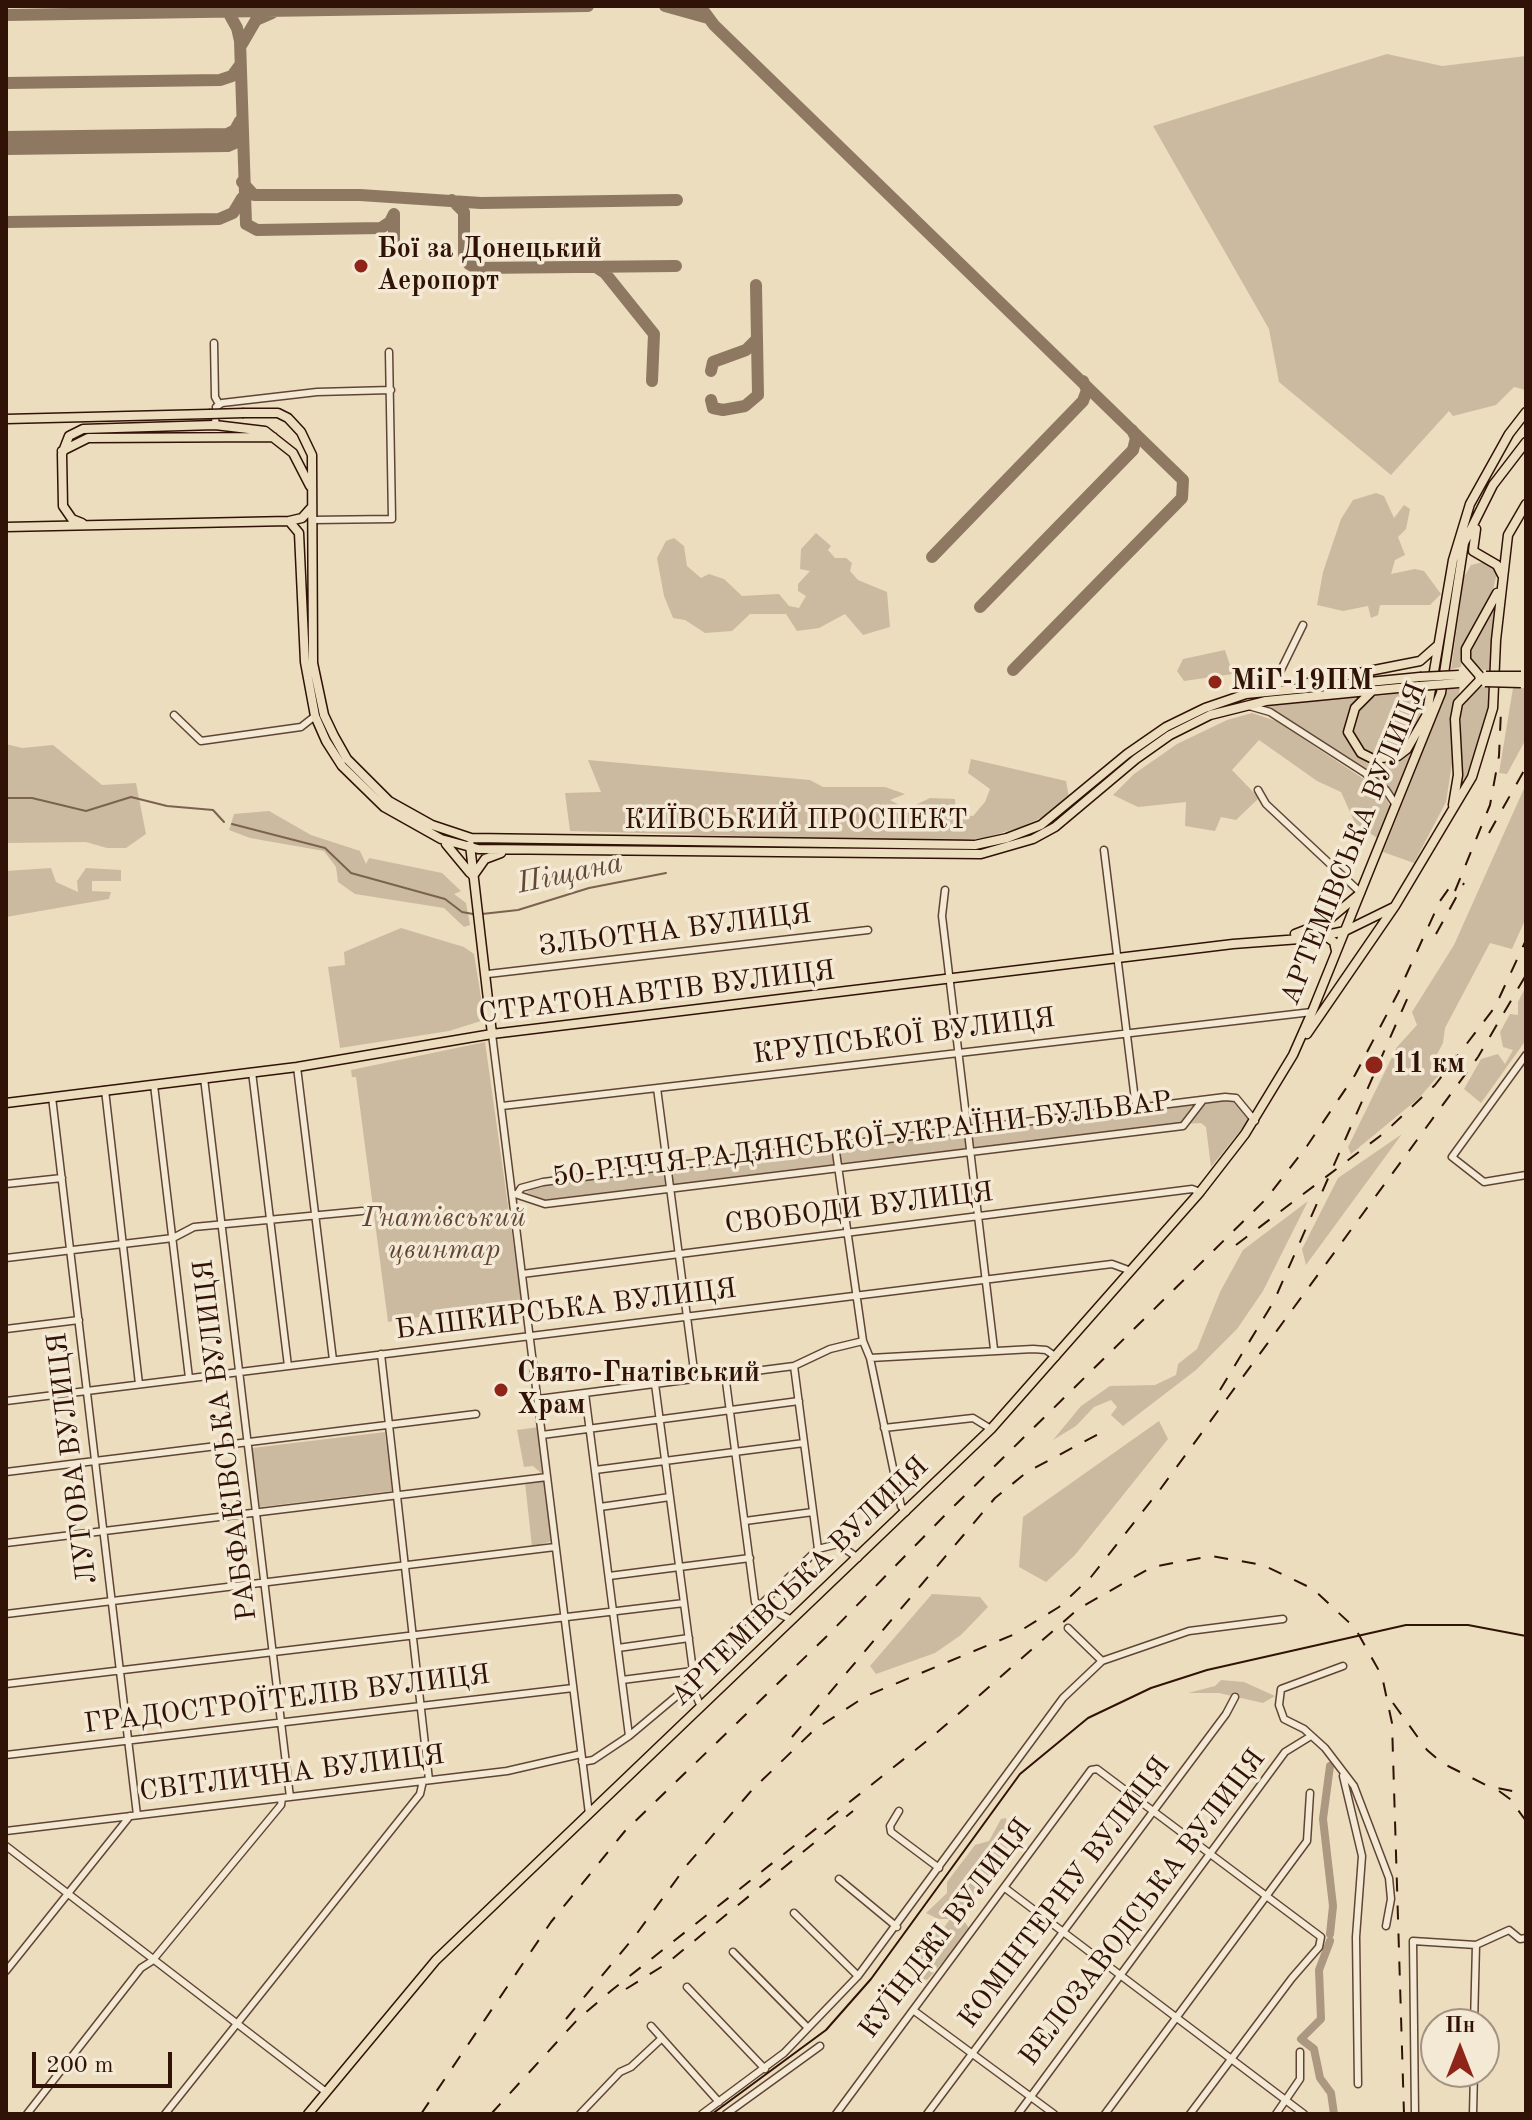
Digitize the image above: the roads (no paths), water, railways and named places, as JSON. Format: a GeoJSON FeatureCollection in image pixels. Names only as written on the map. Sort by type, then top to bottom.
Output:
{"type":"FeatureCollection","features":[{"type":"Feature","properties":{"kind":"main road"},"geometry":{"type":"LineString","coordinates":[[1421,745],[1453,560],[1470,504],[1509,434],[1526,412]]}},
{"type":"Feature","properties":{"kind":"main road","name":"КИЇВСЬКИЙ ПРОСПЕКТ"},"geometry":{"type":"LineString","coordinates":[[6,419],[278,413],[296,425],[312,455],[313,663],[324,715],[347,759],[389,801],[441,839],[507,851],[981,854],[1043,834],[1102,788],[1113,772]]}},
{"type":"Feature","properties":{"kind":"main road"},"geometry":{"type":"LineString","coordinates":[[87,525],[72,519],[63,506],[62,451],[69,436],[83,429],[248,427],[273,437],[299,461],[311,489]]}},
{"type":"Feature","properties":{"kind":"main road"},"geometry":{"type":"LineString","coordinates":[[62,451],[88,438],[273,437]]}},
{"type":"Feature","properties":{"kind":"main road"},"geometry":{"type":"LineString","coordinates":[[1502,579],[1497,565],[1484,560],[1473,551],[1471,544],[1482,509],[1526,442]]}},
{"type":"Feature","properties":{"kind":"main road"},"geometry":{"type":"LineString","coordinates":[[1482,509],[1526,450]]}},
{"type":"Feature","properties":{"kind":"main road"},"geometry":{"type":"LineString","coordinates":[[1526,504],[1508,535],[1502,579],[1466,649],[1466,660],[1482,679],[1526,683]]}},
{"type":"Feature","properties":{"kind":"main road"},"geometry":{"type":"LineString","coordinates":[[6,527],[289,521],[302,518],[311,508]]}},
{"type":"Feature","properties":{"kind":"main road","name":"АРТЕМІВСЬКА ВУЛИЦЯ"},"geometry":{"type":"LineString","coordinates":[[1293,1055],[1441,693],[1464,543],[1482,509]]}},
{"type":"Feature","properties":{"kind":"main road","name":"КИЇВСЬКИЙ ПРОСПЕКТ"},"geometry":{"type":"LineString","coordinates":[[289,521],[299,533],[305,662],[315,716],[342,766],[384,807],[470,843],[975,845],[1007,838],[1041,825],[1093,783],[1170,735],[1246,694],[1420,681]]}},
{"type":"Feature","properties":{"kind":"main road"},"geometry":{"type":"LineString","coordinates":[[1453,560],[1464,543]]}},
{"type":"Feature","properties":{"kind":"main road"},"geometry":{"type":"LineString","coordinates":[[1459,577],[1465,566],[1484,560]]}},
{"type":"Feature","properties":{"kind":"main road","name":"АРТЕМІВСЬКА ВУЛИЦЯ"},"geometry":{"type":"LineString","coordinates":[[308,2114],[436,1960],[991,1429],[1200,1192],[1255,1121],[1293,1055],[1395,906],[1472,777],[1493,708],[1502,579]]}},
{"type":"Feature","properties":{"kind":"main road"},"geometry":{"type":"LineString","coordinates":[[1281,690],[1321,679],[1420,661],[1433,653],[1438,643]]}},
{"type":"Feature","properties":{"kind":"main road"},"geometry":{"type":"LineString","coordinates":[[1420,681],[1526,676]]}},
{"type":"Feature","properties":{"kind":"main road"},"geometry":{"type":"LineString","coordinates":[[1452,810],[1458,775],[1455,719],[1458,703],[1482,679]]}},
{"type":"Feature","properties":{"kind":"main road","name":"КИЇВСЬКИЙ ПРОСПЕКТ"},"geometry":{"type":"LineString","coordinates":[[1231,704],[1246,705],[1375,690],[1420,681]]}},
{"type":"Feature","properties":{"kind":"main road"},"geometry":{"type":"LineString","coordinates":[[1375,690],[1362,698],[1355,708],[1348,732],[1352,743],[1373,759],[1386,760],[1407,749],[1428,712]]}},
{"type":"Feature","properties":{"kind":"main road"},"geometry":{"type":"LineString","coordinates":[[1246,694],[1243,698],[1246,705]]}},
{"type":"Feature","properties":{"kind":"main road"},"geometry":{"type":"LineString","coordinates":[[1093,783],[1102,788]]}},
{"type":"Feature","properties":{"kind":"main road"},"geometry":{"type":"LineString","coordinates":[[441,839],[473,877]]}},
{"type":"Feature","properties":{"kind":"main road"},"geometry":{"type":"LineString","coordinates":[[470,843],[488,974],[492,1034]]}},
{"type":"Feature","properties":{"kind":"main road"},"geometry":{"type":"LineString","coordinates":[[473,877],[485,859],[507,851]]}},
{"type":"Feature","properties":{"kind":"main road"},"geometry":{"type":"LineString","coordinates":[[1361,893],[1363,914],[1377,915]]}},
{"type":"Feature","properties":{"kind":"main road"},"geometry":{"type":"LineString","coordinates":[[1233,944],[1303,933],[1341,913],[1361,893]]}},
{"type":"Feature","properties":{"kind":"main road","name":"СТРАТОНАВТІВ ВУЛИЦЯ"},"geometry":{"type":"LineString","coordinates":[[6,1103],[297,1067],[492,1034],[1233,944],[1314,937],[1345,931],[1395,906]]}},
{"type":"Feature","properties":{"kind":"main road"},"geometry":{"type":"LineString","coordinates":[[1314,937],[1331,938],[1336,952]]}},
{"type":"Feature","properties":{"kind":"street"},"geometry":{"type":"LineString","coordinates":[[214,343],[215,397],[219,404],[215,425]]}},
{"type":"Feature","properties":{"kind":"street"},"geometry":{"type":"LineString","coordinates":[[312,520],[392,519],[389,352]]}},
{"type":"Feature","properties":{"kind":"street"},"geometry":{"type":"LineString","coordinates":[[219,404],[317,392],[391,390]]}},
{"type":"Feature","properties":{"kind":"street"},"geometry":{"type":"LineString","coordinates":[[1281,690],[1279,674],[1303,625]]}},
{"type":"Feature","properties":{"kind":"street"},"geometry":{"type":"LineString","coordinates":[[1246,705],[1270,712],[1365,773],[1386,790],[1396,805]]}},
{"type":"Feature","properties":{"kind":"street"},"geometry":{"type":"LineString","coordinates":[[174,715],[201,741],[301,727],[315,716]]}},
{"type":"Feature","properties":{"kind":"street"},"geometry":{"type":"LineString","coordinates":[[1258,790],[1266,804],[1361,893]]}},
{"type":"Feature","properties":{"kind":"street"},"geometry":{"type":"LineString","coordinates":[[1104,850],[1136,1108]]}},
{"type":"Feature","properties":{"kind":"street"},"geometry":{"type":"LineString","coordinates":[[945,890],[942,916],[994,1349]]}},
{"type":"Feature","properties":{"kind":"street","name":"ЗЛЬОТНА ВУЛИЦЯ"},"geometry":{"type":"LineString","coordinates":[[488,974],[868,930]]}},
{"type":"Feature","properties":{"kind":"street","name":"КРУПСЬКОЇ ВУЛИЦЯ"},"geometry":{"type":"LineString","coordinates":[[502,1106],[1312,1012]]}},
{"type":"Feature","properties":{"kind":"street"},"geometry":{"type":"LineString","coordinates":[[492,1034],[515,1194],[522,1274],[589,1814]]}},
{"type":"Feature","properties":{"kind":"street"},"geometry":{"type":"LineString","coordinates":[[1525,1059],[1452,1157],[1484,1182],[1526,1175]]}},
{"type":"Feature","properties":{"kind":"street"},"geometry":{"type":"LineString","coordinates":[[297,1067],[333,1360]]}},
{"type":"Feature","properties":{"kind":"street"},"geometry":{"type":"LineString","coordinates":[[252,1072],[288,1366]]}},
{"type":"Feature","properties":{"kind":"street","name":"РАБФАКІВСЬКА ВУЛИЦЯ"},"geometry":{"type":"LineString","coordinates":[[204,1078],[290,1797]]}},
{"type":"Feature","properties":{"kind":"street"},"geometry":{"type":"LineString","coordinates":[[154,1085],[189,1378]]}},
{"type":"Feature","properties":{"kind":"street"},"geometry":{"type":"LineString","coordinates":[[657,1088],[695,1378]]}},
{"type":"Feature","properties":{"kind":"street"},"geometry":{"type":"LineString","coordinates":[[105,1090],[139,1384]]}},
{"type":"Feature","properties":{"kind":"street","name":"ЛУГОВА ВУЛИЦЯ"},"geometry":{"type":"LineString","coordinates":[[52,1097],[120,1670],[133,1815]]}},
{"type":"Feature","properties":{"kind":"street","name":"50-РІЧЧЯ РАДЯНСЬКОЇ УКРАЇНИ БУЛЬВАР"},"geometry":{"type":"LineString","coordinates":[[1203,1100],[1183,1126],[545,1204],[515,1194],[521,1188],[543,1182],[1203,1100],[1236,1098],[1255,1121]]}},
{"type":"Feature","properties":{"kind":"street"},"geometry":{"type":"LineString","coordinates":[[835,1145],[863,1341],[870,1358],[901,1506],[906,1512]]}},
{"type":"Feature","properties":{"kind":"street"},"geometry":{"type":"LineString","coordinates":[[6,1184],[62,1178]]}},
{"type":"Feature","properties":{"kind":"street","name":"СВОБОДИ ВУЛИЦЯ"},"geometry":{"type":"LineString","coordinates":[[522,1274],[1192,1189],[1200,1192]]}},
{"type":"Feature","properties":{"kind":"street"},"geometry":{"type":"LineString","coordinates":[[6,1258],[173,1238],[194,1227],[269,1223],[362,1211]]}},
{"type":"Feature","properties":{"kind":"street","name":"БАШКИРСЬКА ВУЛИЦЯ"},"geometry":{"type":"LineString","coordinates":[[6,1401],[381,1354],[530,1339],[1112,1264],[1131,1271]]}},
{"type":"Feature","properties":{"kind":"street"},"geometry":{"type":"LineString","coordinates":[[6,1329],[79,1320]]}},
{"type":"Feature","properties":{"kind":"street"},"geometry":{"type":"LineString","coordinates":[[538,1399],[794,1366],[830,1349],[863,1341]]}},
{"type":"Feature","properties":{"kind":"street"},"geometry":{"type":"LineString","coordinates":[[870,1358],[994,1349],[1046,1350],[1056,1357]]}},
{"type":"Feature","properties":{"kind":"street"},"geometry":{"type":"LineString","coordinates":[[165,2114],[420,1794],[426,1781],[421,1706],[381,1354]]}},
{"type":"Feature","properties":{"kind":"street"},"geometry":{"type":"LineString","coordinates":[[794,1366],[818,1549]]}},
{"type":"Feature","properties":{"kind":"street"},"geometry":{"type":"LineString","coordinates":[[725,1374],[755,1602],[792,1620]]}},
{"type":"Feature","properties":{"kind":"street"},"geometry":{"type":"LineString","coordinates":[[622,1680],[693,1671],[655,1384]]}},
{"type":"Feature","properties":{"kind":"street"},"geometry":{"type":"LineString","coordinates":[[585,1393],[629,1736]]}},
{"type":"Feature","properties":{"kind":"street"},"geometry":{"type":"LineString","coordinates":[[542,1435],[799,1401]]}},
{"type":"Feature","properties":{"kind":"street"},"geometry":{"type":"LineString","coordinates":[[6,1472],[476,1414]]}},
{"type":"Feature","properties":{"kind":"street"},"geometry":{"type":"LineString","coordinates":[[884,1428],[973,1418],[991,1429]]}},
{"type":"Feature","properties":{"kind":"street"},"geometry":{"type":"LineString","coordinates":[[595,1470],[804,1443]]}},
{"type":"Feature","properties":{"kind":"street"},"geometry":{"type":"LineString","coordinates":[[6,1543],[547,1477]]}},
{"type":"Feature","properties":{"kind":"street"},"geometry":{"type":"LineString","coordinates":[[600,1507],[670,1497]]}},
{"type":"Feature","properties":{"kind":"street"},"geometry":{"type":"LineString","coordinates":[[745,1521],[813,1512]]}},
{"type":"Feature","properties":{"kind":"street","name":"АРТЕМІВСЬКА ВУЛИЦЯ"},"geometry":{"type":"LineString","coordinates":[[582,1762],[593,1760],[629,1736],[691,1684],[693,1671],[818,1549],[838,1544],[858,1558]]}},
{"type":"Feature","properties":{"kind":"street"},"geometry":{"type":"LineString","coordinates":[[6,1614],[555,1547]]}},
{"type":"Feature","properties":{"kind":"street"},"geometry":{"type":"LineString","coordinates":[[609,1576],[750,1558]]}},
{"type":"Feature","properties":{"kind":"street"},"geometry":{"type":"LineString","coordinates":[[6,1684],[684,1603]]}},
{"type":"Feature","properties":{"kind":"street"},"geometry":{"type":"LineString","coordinates":[[702,2114],[765,2069],[858,1976],[1063,1698],[1102,1661],[1189,1631],[1283,1619]]}},
{"type":"Feature","properties":{"kind":"street"},"geometry":{"type":"LineString","coordinates":[[1068,1628],[1102,1661]]}},
{"type":"Feature","properties":{"kind":"street"},"geometry":{"type":"LineString","coordinates":[[618,1648],[689,1638]]}},
{"type":"Feature","properties":{"kind":"street"},"geometry":{"type":"LineString","coordinates":[[1343,1666],[1281,1689],[1279,1705],[1284,1719],[1311,1736],[1336,1760],[1343,1776],[1362,1856],[1356,1937],[1358,2084]]}},
{"type":"Feature","properties":{"kind":"street"},"geometry":{"type":"LineString","coordinates":[[691,1684],[701,1707]]}},
{"type":"Feature","properties":{"kind":"street","name":"ГРАДОСТРОЇТЕЛIВ ВУЛИЦЯ"},"geometry":{"type":"LineString","coordinates":[[6,1755],[573,1688]]}},
{"type":"Feature","properties":{"kind":"street","name":"КОМІНТЕРНУ ВУЛИЦЯ"},"geometry":{"type":"LineString","coordinates":[[927,2114],[1235,1697]]}},
{"type":"Feature","properties":{"kind":"street","name":"ВЕЛОЗАВОДСЬКА ВУЛИЦЯ"},"geometry":{"type":"LineString","coordinates":[[1018,2114],[1285,1752],[1311,1736]]}},
{"type":"Feature","properties":{"kind":"street","name":"СВІТЛИЧНА ВУЛИЦЯ"},"geometry":{"type":"LineString","coordinates":[[6,1831],[507,1771],[581,1754]]}},
{"type":"Feature","properties":{"kind":"street","name":"КУЇНДЖІ ВУЛИЦЯ"},"geometry":{"type":"LineString","coordinates":[[836,2114],[1091,1770],[1097,1769],[1153,1812]]}},
{"type":"Feature","properties":{"kind":"street"},"geometry":{"type":"LineString","coordinates":[[1343,1776],[1354,1786],[1389,1878],[1391,1899],[1386,1926]]}},
{"type":"Feature","properties":{"kind":"street"},"geometry":{"type":"LineString","coordinates":[[1105,2114],[1307,1841],[1310,1793]]}},
{"type":"Feature","properties":{"kind":"street"},"geometry":{"type":"LineString","coordinates":[[27,2114],[141,1968],[153,1960],[165,1940],[281,1805],[282,1798]]}},
{"type":"Feature","properties":{"kind":"street"},"geometry":{"type":"LineString","coordinates":[[899,1811],[891,1832],[939,1868]]}},
{"type":"Feature","properties":{"kind":"street"},"geometry":{"type":"LineString","coordinates":[[1153,1812],[1319,1932],[1321,1941],[1190,2114]]}},
{"type":"Feature","properties":{"kind":"street"},"geometry":{"type":"LineString","coordinates":[[6,1971],[66,1892],[133,1815]]}},
{"type":"Feature","properties":{"kind":"street"},"geometry":{"type":"LineString","coordinates":[[6,1846],[326,2092]]}},
{"type":"Feature","properties":{"kind":"street"},"geometry":{"type":"LineString","coordinates":[[839,1879],[897,1927]]}},
{"type":"Feature","properties":{"kind":"street"},"geometry":{"type":"LineString","coordinates":[[1005,1888],[1233,2057],[1304,2114]]}},
{"type":"Feature","properties":{"kind":"street"},"geometry":{"type":"LineString","coordinates":[[794,1913],[858,1976]]}},
{"type":"Feature","properties":{"kind":"street"},"geometry":{"type":"LineString","coordinates":[[1415,2114],[1413,1941],[1476,1945],[1509,1930],[1520,1939],[1526,1938]]}},
{"type":"Feature","properties":{"kind":"street"},"geometry":{"type":"LineString","coordinates":[[1474,2008],[1476,1945]]}},
{"type":"Feature","properties":{"kind":"street"},"geometry":{"type":"LineString","coordinates":[[733,1952],[808,2028]]}},
{"type":"Feature","properties":{"kind":"street"},"geometry":{"type":"LineString","coordinates":[[687,1987],[765,2069]]}},
{"type":"Feature","properties":{"kind":"street"},"geometry":{"type":"LineString","coordinates":[[913,2010],[1054,2114]]}},
{"type":"Feature","properties":{"kind":"street"},"geometry":{"type":"LineString","coordinates":[[651,2026],[719,2102]]}},
{"type":"Feature","properties":{"kind":"street"},"geometry":{"type":"LineString","coordinates":[[580,2114],[620,2072],[631,2067],[661,2039]]}},
{"type":"Feature","properties":{"kind":"street"},"geometry":{"type":"LineString","coordinates":[[726,2114],[820,2046]]}},
{"type":"Feature","properties":{"kind":"street"},"geometry":{"type":"LineString","coordinates":[[1276,2114],[1300,2079],[1300,2052]]}},
{"type":"Feature","properties":{"kind":"street"},"geometry":{"type":"LineString","coordinates":[[1473,2114],[1474,2088]]}},
{"type":"Feature","properties":{"kind":"waterway","name":"Піщана"},"geometry":{"type":"LineString","coordinates":[[6,798],[32,798],[86,811],[131,797],[167,806],[213,810],[224,822]]}},
{"type":"Feature","properties":{"kind":"waterway","name":"Піщана"},"geometry":{"type":"LineString","coordinates":[[232,824],[325,848],[351,873],[445,899],[462,912],[473,914]]}},
{"type":"Feature","properties":{"kind":"waterway","name":"Піщана"},"geometry":{"type":"LineString","coordinates":[[482,914],[518,910],[589,888],[666,873]]}},
{"type":"Feature","properties":{"kind":"waterway"},"geometry":{"type":"LineString","coordinates":[[1330,1766],[1323,1819],[1333,1906],[1330,1934]]}},
{"type":"Feature","properties":{"kind":"waterway"},"geometry":{"type":"LineString","coordinates":[[1330,1941],[1319,1970],[1321,2019],[1301,2039],[1314,2049],[1320,2078],[1331,2093],[1334,2114]]}},
{"type":"Feature","properties":{"kind":"tram line"},"geometry":{"type":"LineString","coordinates":[[712,2114],[826,2030],[871,1979],[1020,1774],[1088,1718],[1151,1688],[1207,1670],[1406,1625],[1468,1625],[1526,1636]]}},
{"type":"Feature","properties":{"kind":"railway"},"geometry":{"type":"LineString","coordinates":[[1455,891],[1490,805],[1499,756],[1501,710]]}},
{"type":"Feature","properties":{"kind":"railway"},"geometry":{"type":"LineString","coordinates":[[1489,833],[1526,767]]}},
{"type":"Feature","properties":{"kind":"railway"},"geometry":{"type":"LineString","coordinates":[[421,2114],[551,1922],[625,1831],[827,1636],[947,1513],[1266,1199],[1307,1146],[1355,1075],[1398,993],[1440,901],[1455,880]]}},
{"type":"Feature","properties":{"kind":"railway"},"geometry":{"type":"LineString","coordinates":[[1436,934],[1464,883]]}},
{"type":"Feature","properties":{"kind":"railway"},"geometry":{"type":"LineString","coordinates":[[1236,1245],[1384,1133],[1435,1085],[1495,1007],[1526,940]]}},
{"type":"Feature","properties":{"kind":"railway"},"geometry":{"type":"LineString","coordinates":[[566,2019],[635,1936],[687,1865],[752,1790],[814,1730],[866,1696],[1015,1634],[1059,1607],[1091,1577],[1159,1491],[1478,1057],[1526,975]]}},
{"type":"Feature","properties":{"kind":"railway"},"geometry":{"type":"LineString","coordinates":[[1220,1390],[1274,1301],[1408,997]]}},
{"type":"Feature","properties":{"kind":"railway"},"geometry":{"type":"LineString","coordinates":[[792,1737],[995,1498],[1027,1472],[1106,1430]]}},
{"type":"Feature","properties":{"kind":"railway"},"geometry":{"type":"LineString","coordinates":[[491,2114],[578,2019],[933,1736],[1078,1609],[1152,1567],[1211,1556],[1263,1565],[1313,1589],[1355,1628],[1382,1676],[1392,1723],[1404,2114]]}},
{"type":"Feature","properties":{"kind":"railway"},"geometry":{"type":"LineString","coordinates":[[1393,1703],[1427,1750],[1442,1763],[1488,1786],[1526,1794]]}},
{"type":"Feature","properties":{"kind":"railway"},"geometry":{"type":"LineString","coordinates":[[1499,1791],[1510,1799],[1526,1821]]}},
{"type":"Feature","properties":{"kind":"railway"},"geometry":{"type":"LineString","coordinates":[[626,1989],[666,1964],[853,1811]]}},
{"type":"Feature","properties":{"kind":"place","name":"Бої за Донецький Аеропорт"},"geometry":{"type":"Point","coordinates":[361,266]}},
{"type":"Feature","properties":{"kind":"place","name":"МіГ-19ПМ"},"geometry":{"type":"Point","coordinates":[1215,682]}},
{"type":"Feature","properties":{"kind":"place","name":"11 км"},"geometry":{"type":"Point","coordinates":[1374,1065]}},
{"type":"Feature","properties":{"kind":"place","name":"Свято-Гнатівський Храм"},"geometry":{"type":"Point","coordinates":[501,1390]}},
{"type":"Feature","properties":{"kind":"park label","name":"Гнатівський цвинтар"},"geometry":{"type":"Point","coordinates":[444,1235]}}]}
